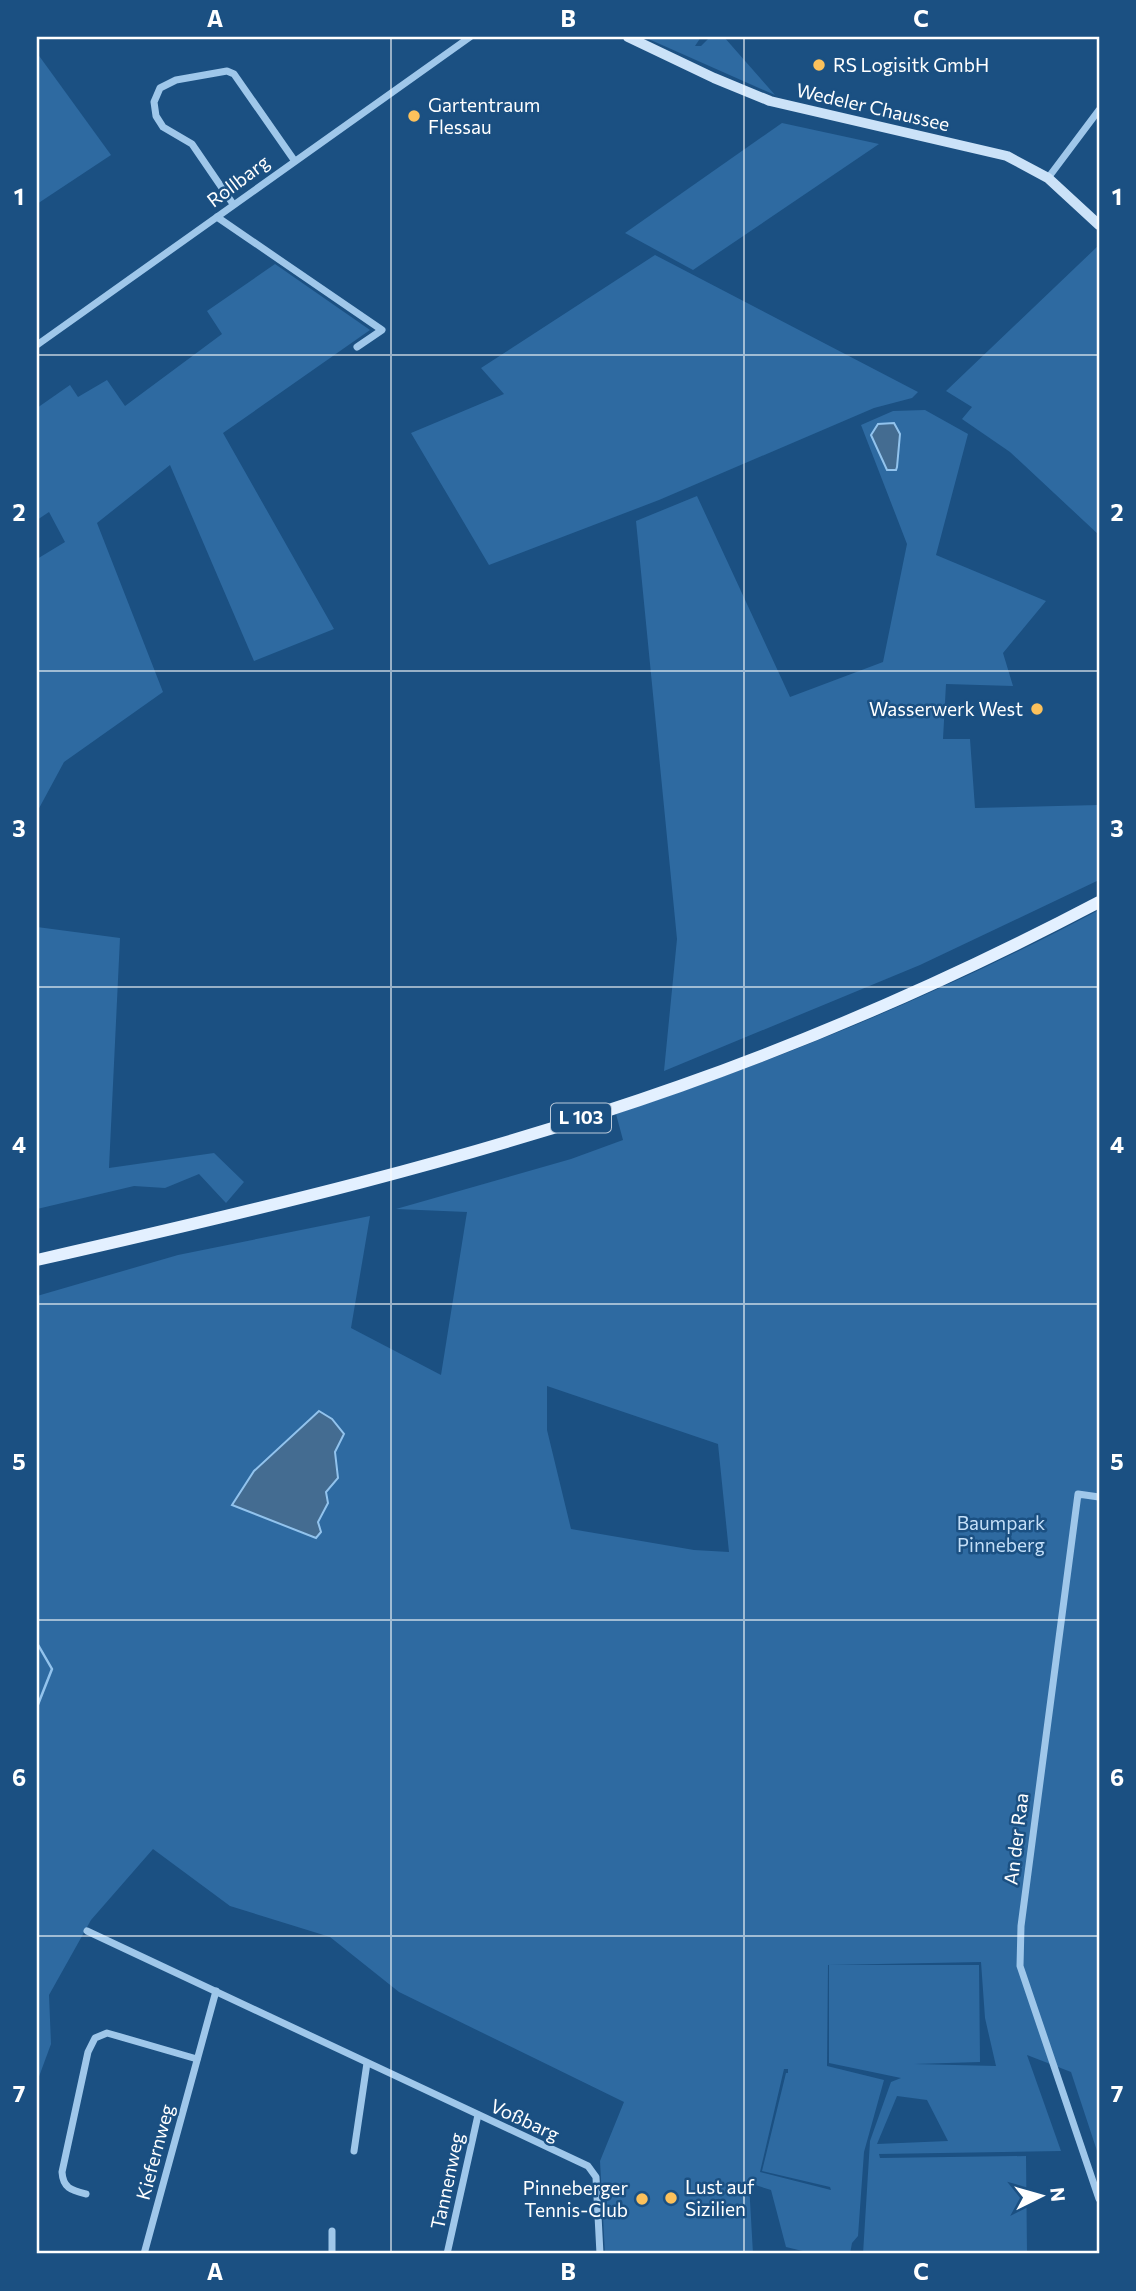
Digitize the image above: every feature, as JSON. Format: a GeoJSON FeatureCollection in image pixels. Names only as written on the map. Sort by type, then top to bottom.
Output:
{"type":"FeatureCollection","features":[{"type":"Feature","properties":{"kind":"main road","name":"Wedeler Chaussee"},"geometry":{"type":"LineString","coordinates":[[628,37],[742,91],[770,101],[1007,156],[1048,178],[1099,225]]}},
{"type":"Feature","properties":{"kind":"main road","name":"L 103"},"geometry":{"type":"LineString","coordinates":[[37,1260],[225,1217],[414,1168],[667,1090],[792,1044],[898,999],[1099,902]]}},
{"type":"Feature","properties":{"kind":"street"},"geometry":{"type":"LineString","coordinates":[[453,37],[459,45]]}},
{"type":"Feature","properties":{"kind":"street","name":"Rollbarg"},"geometry":{"type":"LineString","coordinates":[[37,345],[470,37]]}},
{"type":"Feature","properties":{"kind":"street"},"geometry":{"type":"LineString","coordinates":[[233,204],[192,144],[163,127],[156,117],[153,102],[160,88],[177,80],[227,71],[234,74],[294,160]]}},
{"type":"Feature","properties":{"kind":"street"},"geometry":{"type":"LineString","coordinates":[[1048,178],[1099,110]]}},
{"type":"Feature","properties":{"kind":"street"},"geometry":{"type":"LineString","coordinates":[[217,217],[382,330],[357,347]]}},
{"type":"Feature","properties":{"kind":"street","name":"An der Raa"},"geometry":{"type":"LineString","coordinates":[[1099,1497],[1078,1494],[1021,1926],[1020,1966],[1099,2199]]}},
{"type":"Feature","properties":{"kind":"street","name":"Voßbarg"},"geometry":{"type":"LineString","coordinates":[[87,1931],[588,2166],[596,2177],[600,2254]]}},
{"type":"Feature","properties":{"kind":"street","name":"Kiefernweg"},"geometry":{"type":"LineString","coordinates":[[144,2254],[216,1991]]}},
{"type":"Feature","properties":{"kind":"street"},"geometry":{"type":"LineString","coordinates":[[86,2194],[69,2189],[62,2182],[62,2172],[88,2052],[95,2038],[107,2033],[197,2059]]}},
{"type":"Feature","properties":{"kind":"street"},"geometry":{"type":"LineString","coordinates":[[354,2151],[367,2063]]}},
{"type":"Feature","properties":{"kind":"street","name":"Tannenweg"},"geometry":{"type":"LineString","coordinates":[[447,2254],[478,2115]]}},
{"type":"Feature","properties":{"kind":"street"},"geometry":{"type":"LineString","coordinates":[[332,2231],[332,2254]]}},
{"type":"Feature","properties":{"kind":"green space"},"geometry":{"type":"Polygon","coordinates":[[[644,37],[701,37],[695,46],[701,46],[710,37],[724,37],[775,95],[644,37]]]}},
{"type":"Feature","properties":{"kind":"green space"},"geometry":{"type":"Polygon","coordinates":[[[37,53],[111,155],[37,204],[37,53]]]}},
{"type":"Feature","properties":{"kind":"green space"},"geometry":{"type":"Polygon","coordinates":[[[782,123],[879,144],[693,270],[625,233],[782,123]]]}},
{"type":"Feature","properties":{"kind":"green space"},"geometry":{"type":"Polygon","coordinates":[[[1099,245],[1099,535],[1010,452],[962,419],[972,407],[946,391],[1099,245]]]}},
{"type":"Feature","properties":{"kind":"green space"},"geometry":{"type":"Polygon","coordinates":[[[655,255],[918,392],[912,398],[874,408],[659,500],[489,565],[411,433],[504,394],[481,368],[655,255]]]}},
{"type":"Feature","properties":{"kind":"green space"},"geometry":{"type":"Polygon","coordinates":[[[275,264],[370,330],[223,433],[334,629],[254,661],[170,465],[97,523],[163,692],[64,762],[37,812],[37,559],[65,542],[49,512],[37,520],[37,408],[70,385],[78,397],[107,380],[125,406],[222,334],[207,311],[275,264]]]}},
{"type":"Feature","properties":{"kind":"green space"},"geometry":{"type":"Polygon","coordinates":[[[925,410],[968,434],[936,555],[1046,601],[1003,653],[1013,686],[946,684],[943,739],[970,739],[975,808],[1099,805],[1099,880],[920,965],[664,1071],[677,939],[636,521],[697,496],[790,697],[883,662],[907,544],[861,425],[893,411],[925,410]]]}},
{"type":"Feature","properties":{"kind":"green space","name":"Baumpark Pinneberg"},"geometry":{"type":"Polygon","coordinates":[[[1099,910],[1099,2157],[1071,2072],[1027,2055],[1061,2151],[879,2154],[880,2158],[1026,2156],[1027,2254],[863,2254],[870,2141],[891,2082],[901,2078],[829,2063],[829,1965],[979,1965],[980,2062],[914,2064],[996,2066],[985,2018],[981,1962],[828,1965],[827,2066],[884,2080],[864,2152],[858,2236],[852,2243],[850,2254],[815,2254],[786,2247],[771,2190],[749,2183],[753,2254],[605,2254],[600,2161],[624,2102],[399,1992],[330,1937],[230,1906],[153,1849],[91,1920],[49,1995],[51,2044],[37,2082],[37,1296],[178,1255],[370,1216],[351,1328],[441,1375],[467,1212],[396,1209],[571,1159],[623,1140],[616,1114],[801,1047],[922,996],[1099,910]],[[547,1386],[547,1430],[571,1529],[694,1550],[729,1552],[718,1444],[547,1386]],[[784,2069],[760,2172],[831,2190],[830,2187],[762,2171],[788,2069],[784,2069]],[[897,2096],[877,2144],[948,2141],[927,2100],[897,2096]]]}},
{"type":"Feature","properties":{"kind":"green space"},"geometry":{"type":"Polygon","coordinates":[[[37,927],[120,938],[109,1168],[214,1153],[244,1182],[226,1203],[199,1174],[165,1188],[134,1186],[37,1209],[37,927]]]}},
{"type":"Feature","properties":{"kind":"shaded area"},"geometry":{"type":"Polygon","coordinates":[[[894,423],[900,434],[897,467],[896,470],[887,470],[871,435],[878,424],[894,423]]]}},
{"type":"Feature","properties":{"kind":"shaded area"},"geometry":{"type":"Polygon","coordinates":[[[319,1411],[332,1419],[344,1434],[335,1452],[338,1478],[326,1492],[328,1503],[318,1522],[321,1532],[316,1538],[232,1505],[254,1471],[319,1411]]]}},
{"type":"Feature","properties":{"kind":"waterway"},"geometry":{"type":"LineString","coordinates":[[37,1643],[52,1669],[37,1707]]}},
{"type":"Feature","properties":{"kind":"place","name":"RS Logisitk GmbH"},"geometry":{"type":"Point","coordinates":[819,65]}},
{"type":"Feature","properties":{"kind":"place","name":"Gartentraum Flessau"},"geometry":{"type":"Point","coordinates":[414,116]}},
{"type":"Feature","properties":{"kind":"place","name":"Wasserwerk West"},"geometry":{"type":"Point","coordinates":[1037,709]}},
{"type":"Feature","properties":{"kind":"place","name":"Lust auf Sizilien"},"geometry":{"type":"Point","coordinates":[671,2198]}},
{"type":"Feature","properties":{"kind":"place","name":"Pinneberger Tennis-Club"},"geometry":{"type":"Point","coordinates":[642,2199]}}]}
